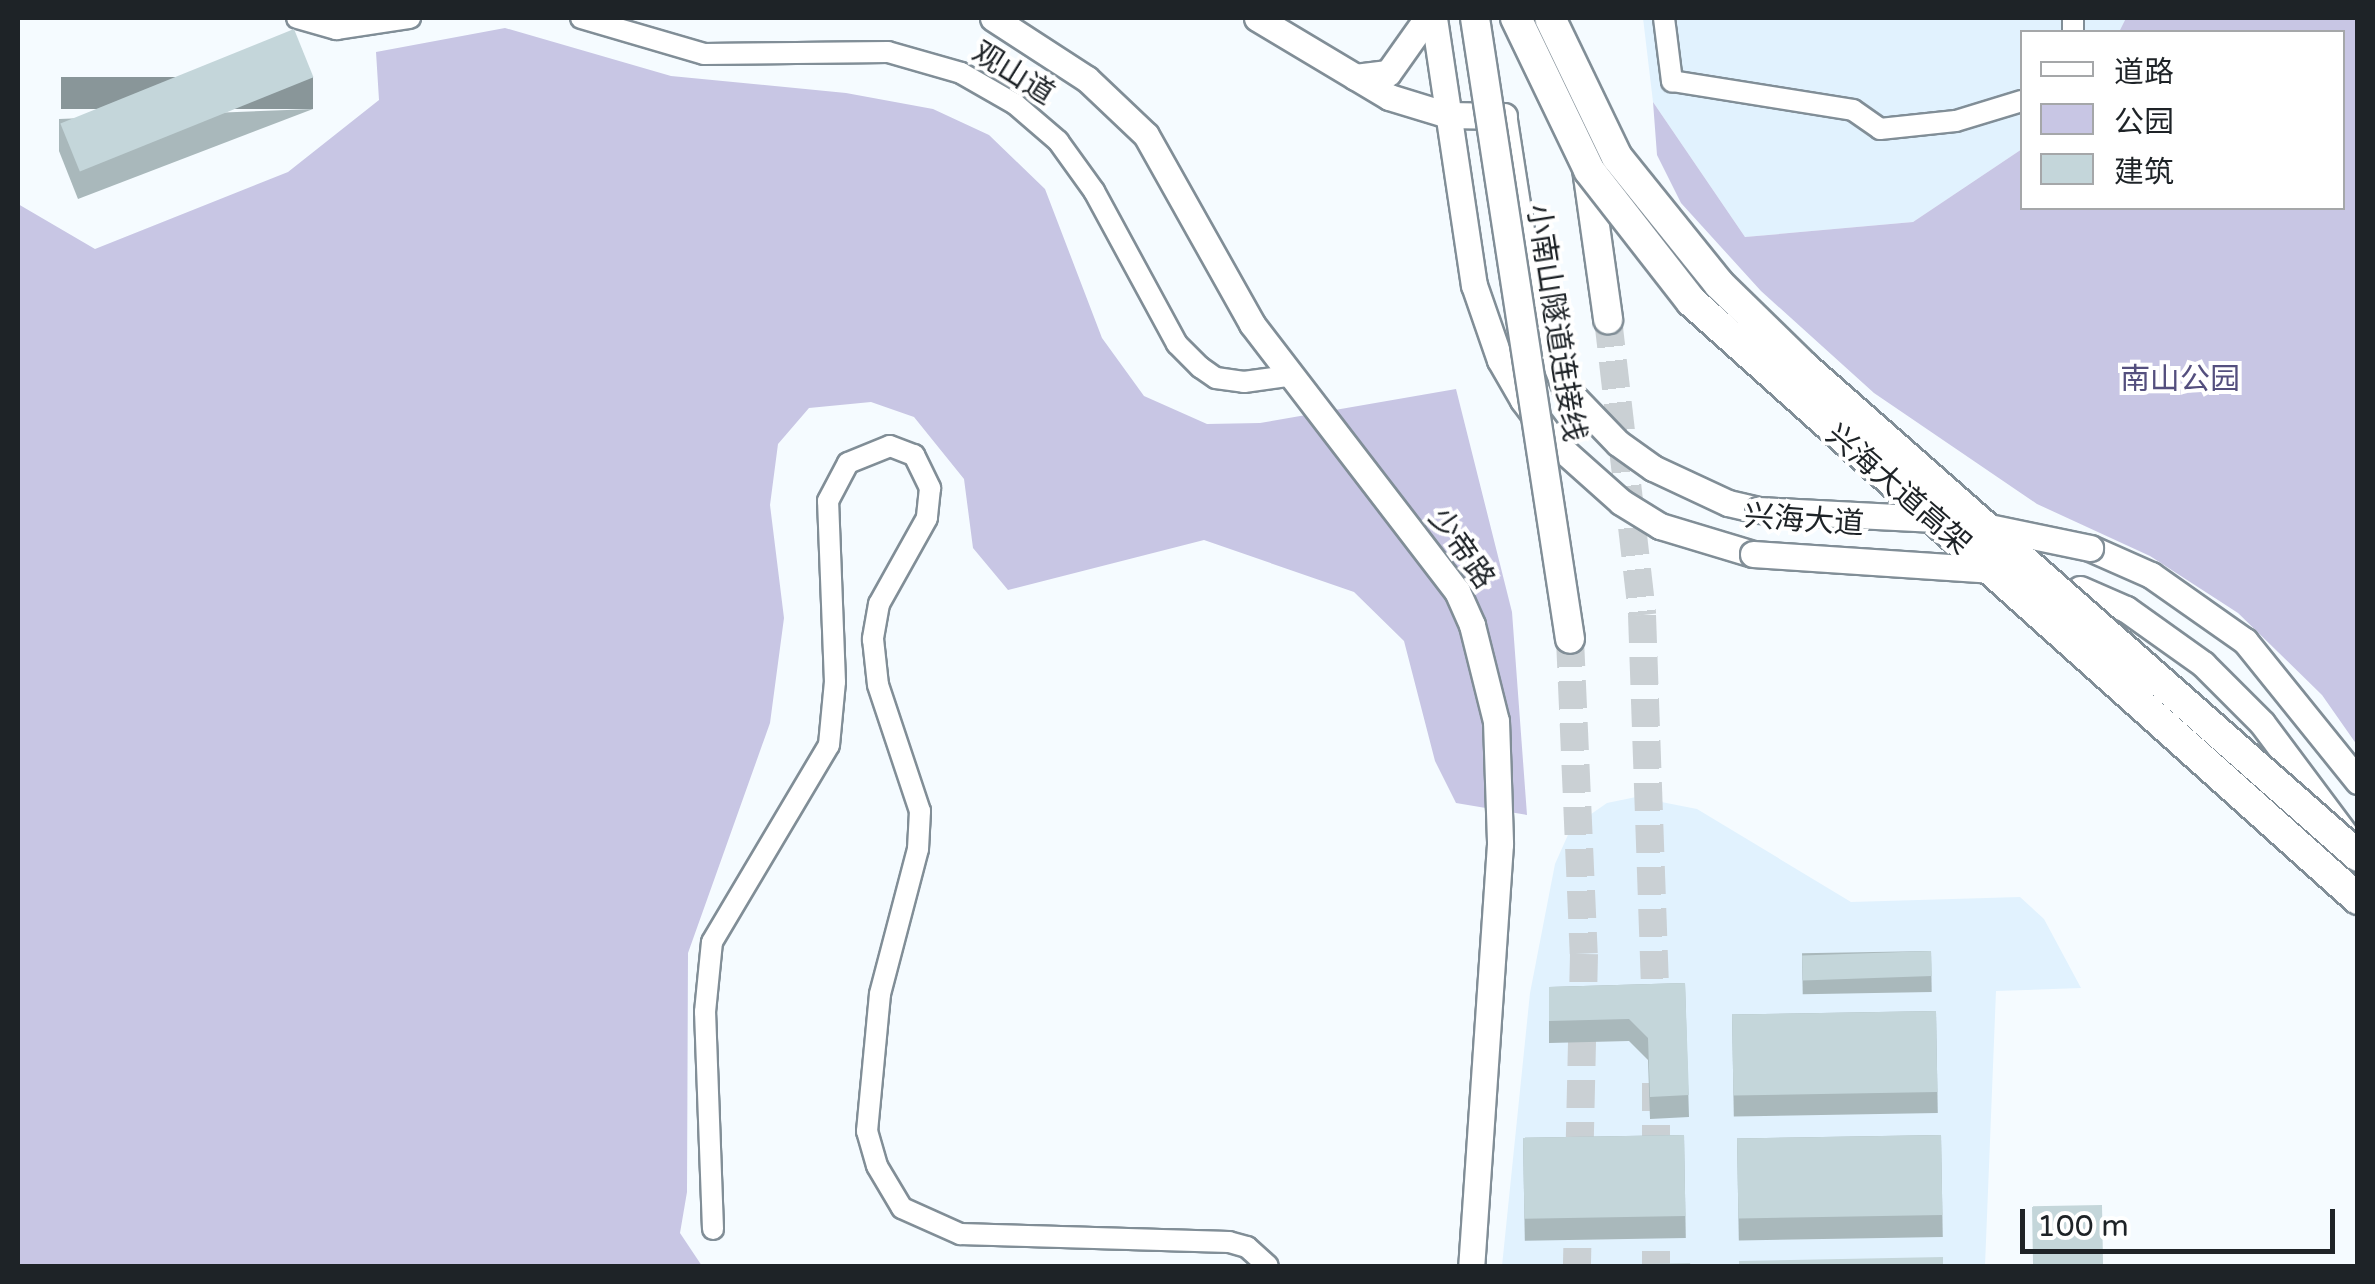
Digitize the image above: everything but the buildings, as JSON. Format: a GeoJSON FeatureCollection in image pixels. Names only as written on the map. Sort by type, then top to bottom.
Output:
{"type":"FeatureCollection","features":[{"type":"Feature","properties":{"kind":"main road","name":"小南山隧道连接线"},"geometry":{"type":"LineString","coordinates":[[1475,18],[1570,639]]}},
{"type":"Feature","properties":{"kind":"main road","name":"兴海大道高架"},"geometry":{"type":"LineString","coordinates":[[1516,18],[1589,170],[1691,301],[2358,899]]}},
{"type":"Feature","properties":{"kind":"main road","name":"兴海大道高架"},"geometry":{"type":"LineString","coordinates":[[1550,18],[1618,157],[1718,284],[2358,853]]}},
{"type":"Feature","properties":{"kind":"main road","name":"小南山隧道连接线"},"geometry":{"type":"LineString","coordinates":[[1566,18],[1608,320]]}},
{"type":"Feature","properties":{"kind":"street"},"geometry":{"type":"LineString","coordinates":[[298,18],[336,29],[410,18]]}},
{"type":"Feature","properties":{"kind":"street","name":"观山道"},"geometry":{"type":"LineString","coordinates":[[581,18],[704,54],[888,52],[976,80],[1058,141],[1094,191],[1178,344],[1200,367],[1216,378],[1244,382],[1287,376]]}},
{"type":"Feature","properties":{"kind":"street","name":"少帝路"},"geometry":{"type":"LineString","coordinates":[[993,18],[1087,79],[1146,134],[1287,376],[1457,591],[1493,702],[1499,893],[1472,1266]]}},
{"type":"Feature","properties":{"kind":"street"},"geometry":{"type":"LineString","coordinates":[[1257,18],[1390,97],[1448,115],[1504,116]]}},
{"type":"Feature","properties":{"kind":"street"},"geometry":{"type":"LineString","coordinates":[[1356,77],[1388,73],[1430,18]]}},
{"type":"Feature","properties":{"kind":"street","name":"兴海大道"},"geometry":{"type":"LineString","coordinates":[[1430,18],[1474,286],[1500,360],[1523,400],[1556,444],[1621,502],[1675,532],[1752,554],[1948,563],[2080,589],[2126,610],[2204,664],[2262,724],[2358,853]]}},
{"type":"Feature","properties":{"kind":"street","name":"兴海大道"},"geometry":{"type":"LineString","coordinates":[[1488,18],[1534,306],[1566,388],[1653,468],[1758,510],[1955,520],[2090,548],[2151,575],[2244,641],[2358,781]]}},
{"type":"Feature","properties":{"kind":"street"},"geometry":{"type":"LineString","coordinates":[[1664,18],[1672,81],[1853,110],[1880,129],[1956,121],[2020,103]]}},
{"type":"Feature","properties":{"kind":"street"},"geometry":{"type":"LineString","coordinates":[[713,1229],[704,1012],[712,942],[828,744],[835,682],[828,501],[848,463],[890,446],[922,464],[930,503],[919,538],[879,604],[873,638],[878,685],[920,811],[918,848],[880,994],[867,1131],[877,1166],[902,1208],[960,1234],[1229,1242],[1247,1246],[1268,1266]]}},
{"type":"Feature","properties":{"kind":"shaded area"},"geometry":{"type":"Polygon","coordinates":[[[1643,18],[2126,18],[2120,30],[2020,30],[2020,150],[1913,222],[1745,237],[1653,102],[1643,18]]]}},
{"type":"Feature","properties":{"kind":"shaded area"},"geometry":{"type":"Polygon","coordinates":[[[1636,797],[1697,809],[1851,902],[2020,897],[2044,919],[2081,988],[1996,991],[1985,1266],[1502,1266],[1530,993],[1555,864],[1571,828],[1607,803],[1636,797]]]}},
{"type":"Feature","properties":{"kind":"green space","name":"南山公园"},"geometry":{"type":"Polygon","coordinates":[[[2126,18],[2357,18],[2357,745],[2322,695],[2238,613],[2150,556],[2037,504],[1874,393],[1761,291],[1681,203],[1657,155],[1653,102],[1745,237],[1913,222],[2020,150],[2020,210],[2345,210],[2345,30],[2120,30],[2126,18]]]}},
{"type":"Feature","properties":{"kind":"green space"},"geometry":{"type":"Polygon","coordinates":[[[505,28],[671,76],[846,93],[933,109],[989,135],[1045,189],[1102,338],[1144,396],[1207,424],[1260,423],[1456,389],[1512,612],[1527,815],[1456,803],[1435,761],[1404,641],[1354,592],[1204,540],[1008,590],[973,548],[964,479],[914,417],[871,402],[809,408],[778,444],[770,505],[784,618],[770,723],[688,953],[687,1192],[680,1233],[702,1266],[18,1266],[18,204],[95,249],[288,172],[379,100],[376,52],[505,28]]]}},
{"type":"Feature","properties":{"kind":"tunnel"},"geometry":{"type":"LineString","coordinates":[[1608,319],[1642,615],[1656,1020]]}},
{"type":"Feature","properties":{"kind":"tunnel"},"geometry":{"type":"LineString","coordinates":[[1570,639],[1584,954],[1577,1266]]}},
{"type":"Feature","properties":{"kind":"tunnel"},"geometry":{"type":"LineString","coordinates":[[1656,1083],[1656,1266]]}}]}
